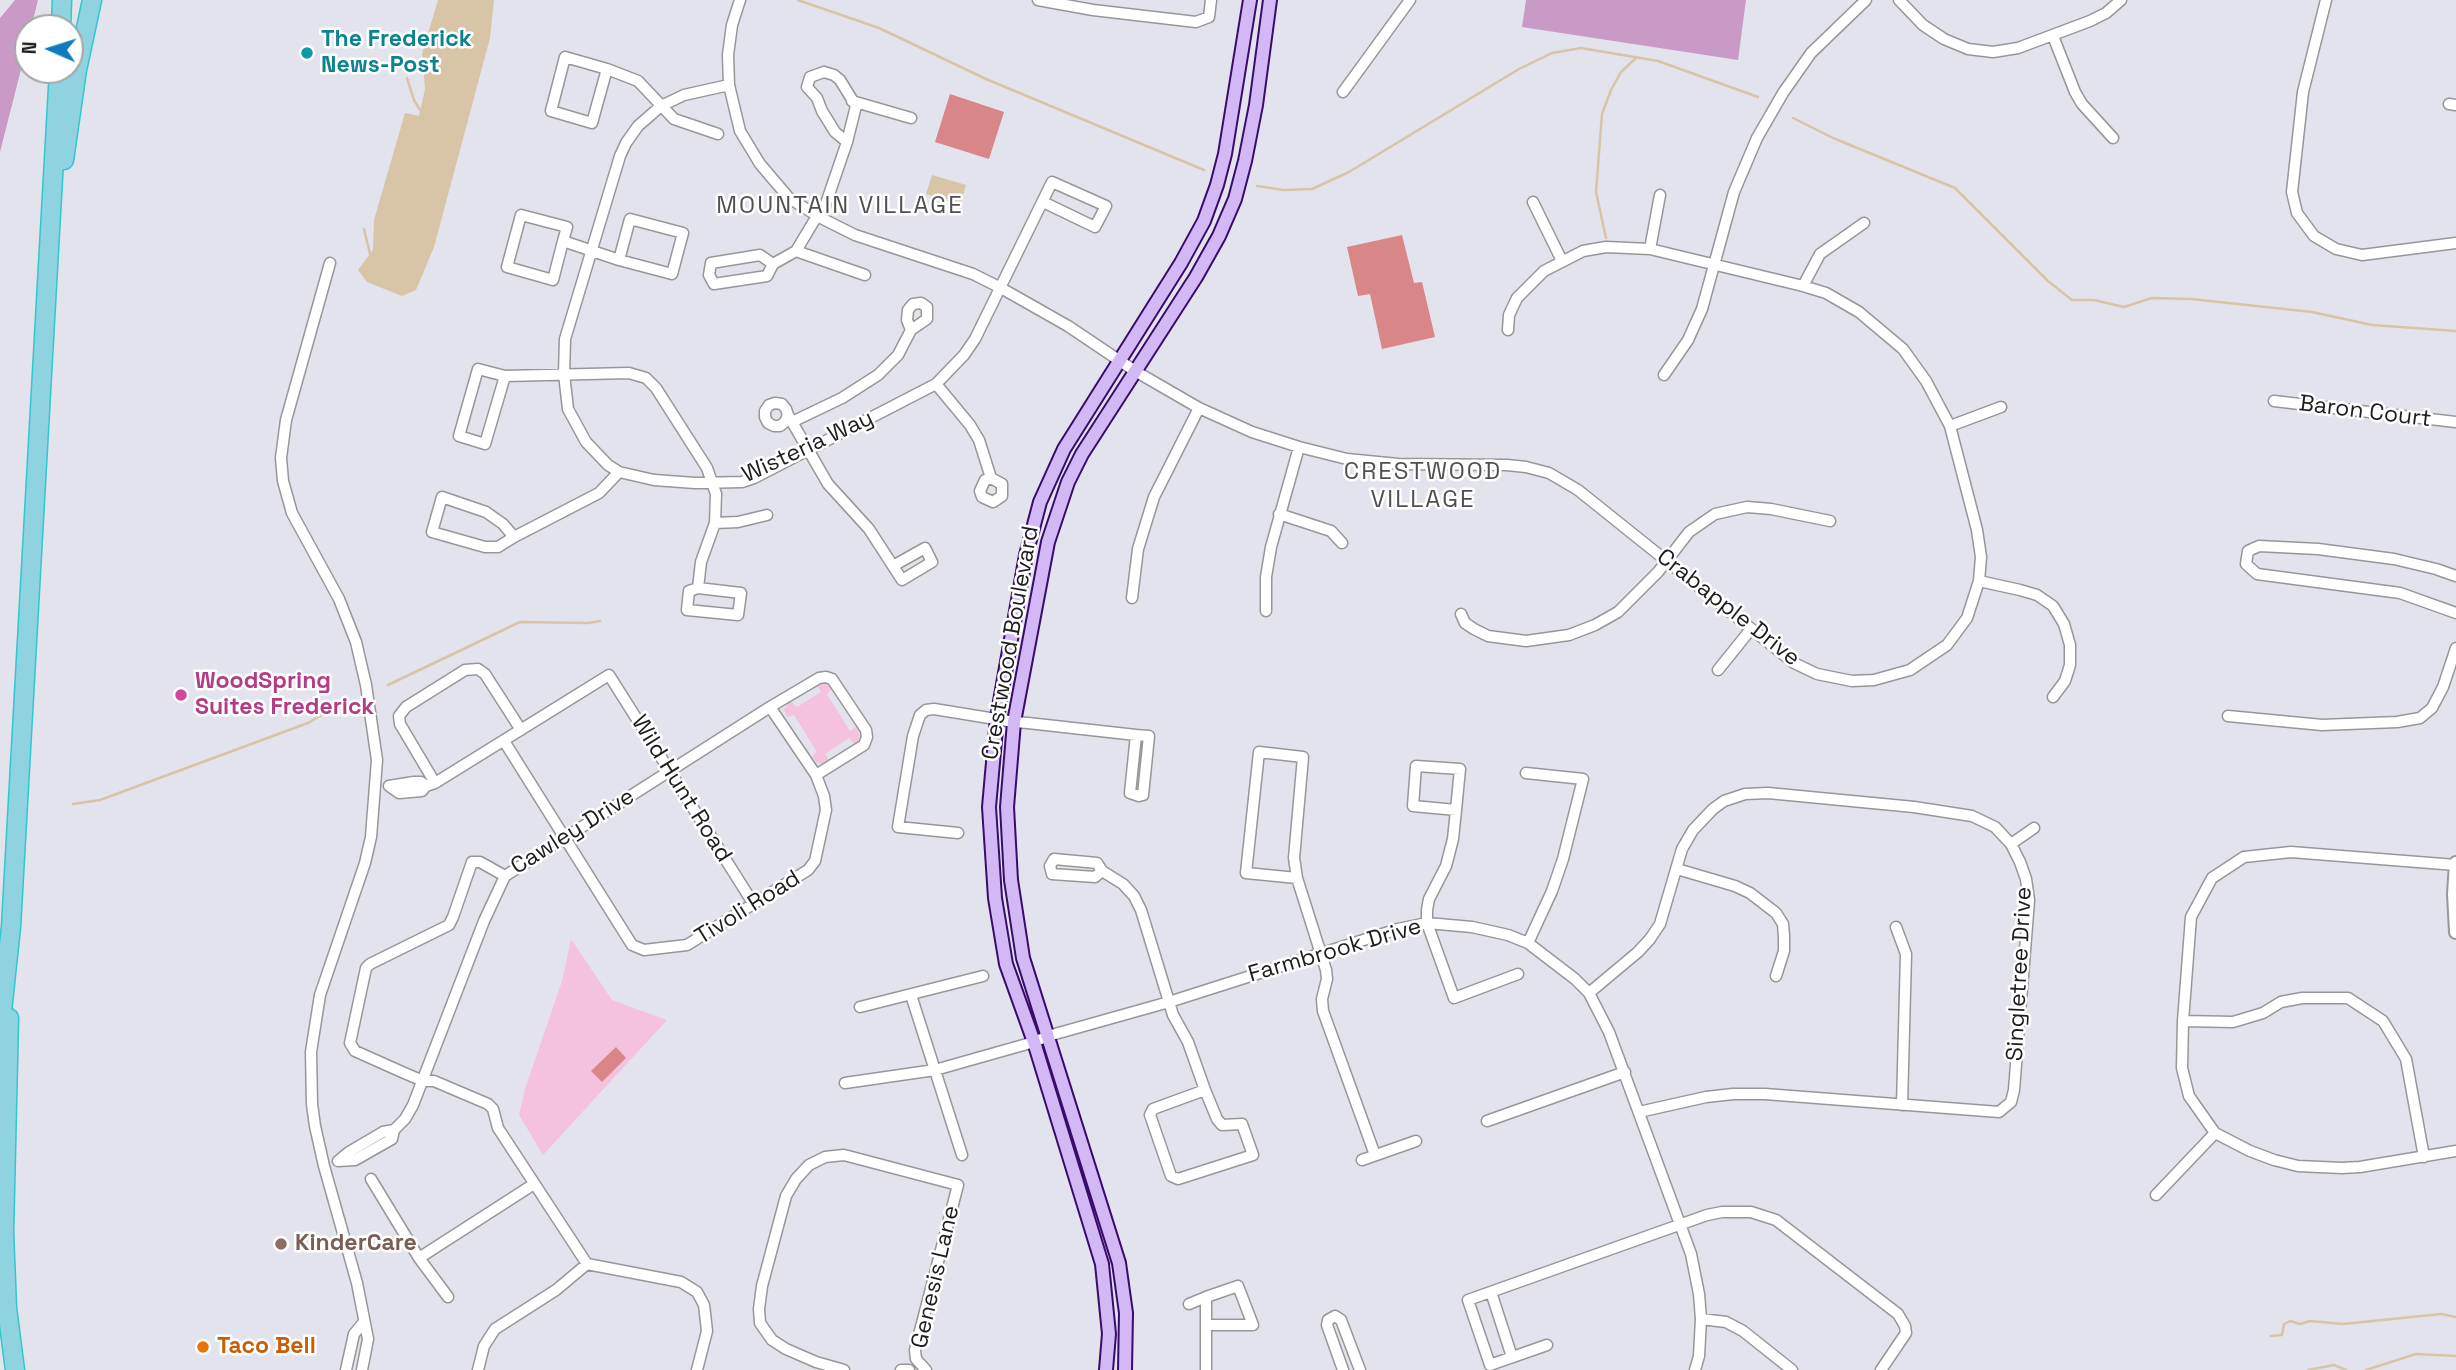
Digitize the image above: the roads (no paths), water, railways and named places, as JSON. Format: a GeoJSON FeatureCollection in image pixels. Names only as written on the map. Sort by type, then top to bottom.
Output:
{"type":"FeatureCollection","features":[{"type":"Feature","properties":{"kind":"highway"},"geometry":{"type":"LineString","coordinates":[[50,236],[77,70],[92,0]]}},
{"type":"Feature","properties":{"kind":"highway"},"geometry":{"type":"LineString","coordinates":[[15,1368],[7,1307],[4,1232],[11,927],[58,84]]}},
{"type":"Feature","properties":{"kind":"highway"},"geometry":{"type":"LineString","coordinates":[[0,1030],[11,927]]}},
{"type":"Feature","properties":{"kind":"main road","name":"Crestwood Boulevard"},"geometry":{"type":"LineString","coordinates":[[1106,1370],[1109,1334],[1102,1264],[1034,1042],[1006,964],[995,898],[989,807],[996,718],[1026,555],[1040,502],[1064,449],[1181,264],[1204,221],[1217,186],[1225,154],[1250,0]]}},
{"type":"Feature","properties":{"kind":"main road","name":"Crestwood Boulevard"},"geometry":{"type":"LineString","coordinates":[[1125,1370],[1126,1313],[1119,1263],[1023,958],[1011,880],[1007,807],[1014,722],[1048,542],[1057,510],[1082,454],[1196,277],[1219,236],[1235,198],[1252,127],[1270,0]]}},
{"type":"Feature","properties":{"kind":"street","name":"Crabapple Drive"},"geometry":{"type":"LineString","coordinates":[[740,0],[728,55],[729,85],[740,131],[760,164],[789,198],[819,217],[855,235],[973,274],[1068,326],[1135,371],[1199,408],[1252,432],[1299,447],[1360,460],[1398,464],[1507,465],[1549,473],[1578,491],[1794,663],[1817,674],[1852,681],[1891,677],[1927,661],[1947,645],[1967,618],[1979,581],[1981,557],[1977,530],[1950,426],[1926,381],[1903,349],[1859,313],[1826,293],[1803,286],[1650,248],[1606,247],[1583,251],[1545,271],[1517,298],[1509,314],[1508,330]]}},
{"type":"Feature","properties":{"kind":"street"},"geometry":{"type":"LineString","coordinates":[[1038,0],[1093,5],[1196,22],[1209,17],[1212,0]]}},
{"type":"Feature","properties":{"kind":"street"},"geometry":{"type":"LineString","coordinates":[[1343,92],[1409,0]]}},
{"type":"Feature","properties":{"kind":"street"},"geometry":{"type":"LineString","coordinates":[[1664,375],[1689,340],[1702,309],[1734,192],[1757,138],[1783,93],[1811,53],[1866,0]]}},
{"type":"Feature","properties":{"kind":"street"},"geometry":{"type":"LineString","coordinates":[[1899,0],[1923,25],[1944,39],[1968,48],[1993,52],[2053,36],[2106,12],[2121,0]]}},
{"type":"Feature","properties":{"kind":"street"},"geometry":{"type":"LineString","coordinates":[[2326,0],[2303,92],[2292,192],[2297,213],[2314,236],[2336,249],[2361,255],[2456,243]]}},
{"type":"Feature","properties":{"kind":"street"},"geometry":{"type":"LineString","coordinates":[[2053,36],[2082,104],[2113,138]]}},
{"type":"Feature","properties":{"kind":"street"},"geometry":{"type":"LineString","coordinates":[[607,69],[592,123],[551,111],[565,57],[607,69],[638,81],[674,119],[718,134]]}},
{"type":"Feature","properties":{"kind":"street"},"geometry":{"type":"LineString","coordinates":[[773,264],[760,255],[711,263],[709,275],[714,284],[766,276],[773,264],[796,251],[819,217],[847,142],[856,106],[840,80],[829,72],[817,73],[810,77],[807,87],[817,98],[835,132],[847,142]]}},
{"type":"Feature","properties":{"kind":"street","name":"Wisteria Way"},"geometry":{"type":"LineString","coordinates":[[729,85],[684,95],[661,106],[638,126],[626,143],[565,339],[564,374],[568,409],[575,425],[596,453],[619,472],[654,480],[713,483],[754,478],[936,384],[964,355],[1001,288],[1043,202]]}},
{"type":"Feature","properties":{"kind":"street"},"geometry":{"type":"LineString","coordinates":[[852,100],[911,118]]}},
{"type":"Feature","properties":{"kind":"street"},"geometry":{"type":"LineString","coordinates":[[1052,182],[1106,206],[1095,227],[1043,202],[1052,182]]}},
{"type":"Feature","properties":{"kind":"street"},"geometry":{"type":"LineString","coordinates":[[1650,248],[1660,195]]}},
{"type":"Feature","properties":{"kind":"street"},"geometry":{"type":"LineString","coordinates":[[1533,202],[1562,261]]}},
{"type":"Feature","properties":{"kind":"street"},"geometry":{"type":"LineString","coordinates":[[521,215],[567,227],[564,241],[553,280],[507,267],[521,215]]}},
{"type":"Feature","properties":{"kind":"street"},"geometry":{"type":"LineString","coordinates":[[564,241],[619,260],[672,274],[683,233],[630,219],[619,260]]}},
{"type":"Feature","properties":{"kind":"street"},"geometry":{"type":"LineString","coordinates":[[1803,286],[1820,254],[1864,223]]}},
{"type":"Feature","properties":{"kind":"street"},"geometry":{"type":"LineString","coordinates":[[796,251],[865,275]]}},
{"type":"Feature","properties":{"kind":"street"},"geometry":{"type":"LineString","coordinates":[[330,263],[286,420],[281,458],[283,481],[292,513],[339,599],[356,642],[373,722],[377,760],[371,837],[365,863],[320,995],[311,1052],[312,1104],[324,1166],[357,1283],[368,1339],[362,1370]]}},
{"type":"Feature","properties":{"kind":"street"},"geometry":{"type":"LineString","coordinates":[[893,566],[869,529],[828,484],[790,419],[842,398],[878,375],[898,355],[911,330]]}},
{"type":"Feature","properties":{"kind":"street"},"geometry":{"type":"LineString","coordinates":[[505,376],[485,444],[458,436],[478,369],[505,376],[629,373],[646,378],[656,388],[707,468],[716,494],[715,523],[701,562],[698,588]]}},
{"type":"Feature","properties":{"kind":"street"},"geometry":{"type":"LineString","coordinates":[[936,384],[979,440],[991,478]]}},
{"type":"Feature","properties":{"kind":"street","name":"Baron Court"},"geometry":{"type":"LineString","coordinates":[[2274,401],[2456,422]]}},
{"type":"Feature","properties":{"kind":"street"},"geometry":{"type":"LineString","coordinates":[[1950,426],[2001,407]]}},
{"type":"Feature","properties":{"kind":"street"},"geometry":{"type":"LineString","coordinates":[[1132,598],[1138,550],[1149,509],[1199,408]]}},
{"type":"Feature","properties":{"kind":"street"},"geometry":{"type":"LineString","coordinates":[[1266,611],[1266,577],[1279,514],[1299,447]]}},
{"type":"Feature","properties":{"kind":"street"},"geometry":{"type":"LineString","coordinates":[[514,537],[503,523],[486,512],[442,497],[432,532],[485,547],[498,547],[599,493],[619,472]]}},
{"type":"Feature","properties":{"kind":"street"},"geometry":{"type":"LineString","coordinates":[[1461,614],[1465,623],[1488,636],[1526,641],[1569,635],[1618,612],[1658,572],[1689,533],[1715,514],[1747,507],[1771,509],[1830,522]]}},
{"type":"Feature","properties":{"kind":"street"},"geometry":{"type":"LineString","coordinates":[[1279,514],[1331,531],[1342,544]]}},
{"type":"Feature","properties":{"kind":"street"},"geometry":{"type":"LineString","coordinates":[[715,523],[738,522],[767,515]]}},
{"type":"Feature","properties":{"kind":"street"},"geometry":{"type":"LineString","coordinates":[[2456,576],[2394,559],[2318,549],[2259,545],[2248,551],[2246,564],[2257,574],[2400,593],[2456,613]]}},
{"type":"Feature","properties":{"kind":"street"},"geometry":{"type":"LineString","coordinates":[[1979,581],[2037,595],[2053,606],[2064,624],[2070,645],[2070,665],[2065,681],[2053,697]]}},
{"type":"Feature","properties":{"kind":"street"},"geometry":{"type":"LineString","coordinates":[[698,588],[741,593],[738,615],[687,610],[689,591],[698,588]]}},
{"type":"Feature","properties":{"kind":"street"},"geometry":{"type":"LineString","coordinates":[[1718,670],[1751,629]]}},
{"type":"Feature","properties":{"kind":"street"},"geometry":{"type":"LineString","coordinates":[[2228,716],[2322,725],[2397,722],[2420,718],[2432,708],[2443,687],[2456,648]]}},
{"type":"Feature","properties":{"kind":"street"},"geometry":{"type":"LineString","coordinates":[[376,785],[414,782],[430,784],[521,730],[485,674],[478,669],[465,670],[406,707],[399,716],[400,724],[430,784]]}},
{"type":"Feature","properties":{"kind":"street","name":"Wild Hunt Road"},"geometry":{"type":"LineString","coordinates":[[521,730],[609,675],[754,904]]}},
{"type":"Feature","properties":{"kind":"street","name":"Cawley Drive"},"geometry":{"type":"LineString","coordinates":[[324,1166],[338,1161],[383,1132],[394,1130],[413,1105],[484,921],[505,876],[770,707],[819,678],[832,679],[866,730],[867,737],[864,745],[816,775]]}},
{"type":"Feature","properties":{"kind":"street","name":"Tivoli Road"},"geometry":{"type":"LineString","coordinates":[[564,839],[632,945],[644,950],[687,945],[808,870],[815,861],[826,810],[824,796],[816,775],[770,707]]}},
{"type":"Feature","properties":{"kind":"street"},"geometry":{"type":"LineString","coordinates":[[958,833],[898,827],[913,736],[920,715],[926,710],[934,709],[1014,722],[1136,734],[1149,736],[1143,795],[1139,796],[1130,793],[1136,734]]}},
{"type":"Feature","properties":{"kind":"street"},"geometry":{"type":"LineString","coordinates":[[504,741],[564,839]]}},
{"type":"Feature","properties":{"kind":"street"},"geometry":{"type":"LineString","coordinates":[[1297,878],[1246,873],[1259,752],[1303,757],[1294,858],[1297,878],[1327,979],[1322,999],[1323,1011],[1375,1155]]}},
{"type":"Feature","properties":{"kind":"street"},"geometry":{"type":"LineString","coordinates":[[1456,810],[1413,806],[1416,766],[1460,769],[1456,810],[1453,839],[1446,866],[1429,899],[1427,923],[1454,998],[1518,975]]}},
{"type":"Feature","properties":{"kind":"street"},"geometry":{"type":"LineString","coordinates":[[1526,773],[1583,779],[1563,859],[1552,891],[1528,943]]}},
{"type":"Feature","properties":{"kind":"street","name":"Singletree Drive"},"geometry":{"type":"LineString","coordinates":[[1589,993],[1638,952],[1660,924],[1682,849],[1693,830],[1713,809],[1745,794],[1768,793],[1939,809],[1972,816],[1995,827],[2011,844],[2026,879],[2029,900],[2014,1090],[2011,1102],[1999,1112],[1765,1094],[1706,1097],[1639,1112]]}},
{"type":"Feature","properties":{"kind":"street"},"geometry":{"type":"LineString","coordinates":[[2011,844],[2034,828]]}},
{"type":"Feature","properties":{"kind":"street"},"geometry":{"type":"LineString","coordinates":[[2456,932],[2456,864],[2291,852],[2244,857],[2212,878],[2191,917],[2182,1068],[2189,1096],[2215,1133],[2274,1160],[2317,1168],[2360,1167],[2456,1151]]}},
{"type":"Feature","properties":{"kind":"street"},"geometry":{"type":"LineString","coordinates":[[1102,872],[1095,877],[1052,874],[1050,866],[1054,859],[1097,863],[1102,872],[1124,884],[1137,900],[1177,1024],[1188,1042],[1217,1119],[1222,1125],[1241,1124],[1253,1155],[1178,1179],[1171,1176],[1150,1115],[1153,1109],[1205,1090]]}},
{"type":"Feature","properties":{"kind":"street"},"geometry":{"type":"LineString","coordinates":[[505,876],[480,862],[472,862],[449,925],[375,960],[366,968],[350,1037],[353,1048],[423,1081],[434,1082],[493,1108],[498,1128],[587,1264],[681,1282],[697,1292],[704,1305],[707,1331],[697,1370]]}},
{"type":"Feature","properties":{"kind":"street"},"geometry":{"type":"LineString","coordinates":[[1677,869],[1735,886],[1776,913],[1783,924],[1784,936],[1784,951],[1776,976]]}},
{"type":"Feature","properties":{"kind":"street","name":"Farmbrook Drive"},"geometry":{"type":"LineString","coordinates":[[845,1083],[934,1070],[1169,1002],[1398,929],[1427,923],[1494,930],[1528,943],[1558,964],[1589,993],[1625,1072],[1682,1224],[1693,1263],[1701,1319],[1699,1356],[1695,1370]]}},
{"type":"Feature","properties":{"kind":"street"},"geometry":{"type":"LineString","coordinates":[[1896,927],[1906,954],[1902,1105]]}},
{"type":"Feature","properties":{"kind":"street"},"geometry":{"type":"LineString","coordinates":[[860,1007],[983,976]]}},
{"type":"Feature","properties":{"kind":"street"},"geometry":{"type":"LineString","coordinates":[[911,995],[962,1155]]}},
{"type":"Feature","properties":{"kind":"street"},"geometry":{"type":"LineString","coordinates":[[2183,1021],[2233,1022],[2263,1013],[2281,1002],[2302,998],[2348,998],[2383,1021],[2406,1059],[2424,1157]]}},
{"type":"Feature","properties":{"kind":"street"},"geometry":{"type":"LineString","coordinates":[[1487,1121],[1625,1072]]}},
{"type":"Feature","properties":{"kind":"street"},"geometry":{"type":"LineString","coordinates":[[2156,1195],[2215,1133]]}},
{"type":"Feature","properties":{"kind":"street"},"geometry":{"type":"LineString","coordinates":[[1362,1160],[1416,1141]]}},
{"type":"Feature","properties":{"kind":"street","name":"Genesis Lane"},"geometry":{"type":"LineString","coordinates":[[844,1370],[816,1362],[772,1340],[760,1323],[759,1308],[762,1286],[786,1196],[809,1165],[825,1157],[844,1155],[958,1185],[915,1350],[916,1359],[926,1370]]}},
{"type":"Feature","properties":{"kind":"street"},"geometry":{"type":"LineString","coordinates":[[371,1179],[419,1258],[448,1297]]}},
{"type":"Feature","properties":{"kind":"street"},"geometry":{"type":"LineString","coordinates":[[419,1258],[534,1184]]}},
{"type":"Feature","properties":{"kind":"street"},"geometry":{"type":"LineString","coordinates":[[1547,1345],[1490,1365],[1468,1300],[1707,1215],[1751,1212],[1776,1220],[1898,1314],[1906,1333],[1881,1370]]}},
{"type":"Feature","properties":{"kind":"street"},"geometry":{"type":"LineString","coordinates":[[478,1370],[484,1346],[495,1329],[556,1290],[587,1264]]}},
{"type":"Feature","properties":{"kind":"street"},"geometry":{"type":"LineString","coordinates":[[1189,1304],[1238,1286],[1253,1325],[1206,1325]]}},
{"type":"Feature","properties":{"kind":"street"},"geometry":{"type":"LineString","coordinates":[[1490,1292],[1512,1357]]}},
{"type":"Feature","properties":{"kind":"street"},"geometry":{"type":"LineString","coordinates":[[1206,1297],[1206,1370]]}},
{"type":"Feature","properties":{"kind":"street"},"geometry":{"type":"LineString","coordinates":[[1343,1370],[1327,1325],[1328,1320],[1335,1316],[1341,1320],[1360,1370]]}},
{"type":"Feature","properties":{"kind":"street"},"geometry":{"type":"LineString","coordinates":[[1701,1319],[1726,1322],[1744,1331],[1792,1370]]}},
{"type":"Feature","properties":{"kind":"street"},"geometry":{"type":"LineString","coordinates":[[346,1370],[354,1334],[363,1323]]}},
{"type":"Feature","properties":{"kind":"street","name":"Genesis Lane"},"geometry":{"type":"LineString","coordinates":[[901,1370],[909,1370]]}},
{"type":"Feature","properties":{"kind":"waterway"},"geometry":{"type":"LineString","coordinates":[[798,0],[879,28],[986,79],[1204,170]]}},
{"type":"Feature","properties":{"kind":"waterway"},"geometry":{"type":"LineString","coordinates":[[1257,186],[1284,190],[1312,189],[1349,172],[1519,69],[1552,53],[1581,48],[1658,61],[1758,97]]}},
{"type":"Feature","properties":{"kind":"waterway"},"geometry":{"type":"LineString","coordinates":[[1606,238],[1596,192],[1602,114],[1621,72],[1636,58]]}},
{"type":"Feature","properties":{"kind":"waterway"},"geometry":{"type":"LineString","coordinates":[[407,78],[420,110]]}},
{"type":"Feature","properties":{"kind":"waterway"},"geometry":{"type":"LineString","coordinates":[[1793,118],[1833,138],[1955,188],[2048,281],[2072,300],[2094,300],[2124,307],[2152,298],[2191,299],[2312,312],[2372,325],[2456,331]]}},
{"type":"Feature","properties":{"kind":"waterway"},"geometry":{"type":"LineString","coordinates":[[364,229],[370,254]]}},
{"type":"Feature","properties":{"kind":"waterway"},"geometry":{"type":"LineString","coordinates":[[388,685],[520,622],[600,621]]}},
{"type":"Feature","properties":{"kind":"waterway"},"geometry":{"type":"LineString","coordinates":[[73,804],[100,800],[308,723],[341,703]]}},
{"type":"Feature","properties":{"kind":"waterway"},"geometry":{"type":"LineString","coordinates":[[2271,1336],[2282,1335],[2284,1324],[2290,1321],[2300,1324],[2310,1321],[2343,1324],[2441,1314],[2456,1317]]}},
{"type":"Feature","properties":{"kind":"waterway"},"geometry":{"type":"LineString","coordinates":[[2366,1370],[2416,1354],[2456,1356]]}},
{"type":"Feature","properties":{"kind":"waterway"},"geometry":{"type":"LineString","coordinates":[[2308,1370],[2334,1365],[2346,1370]]}},
{"type":"Feature","properties":{"kind":"place","name":"The Frederick News-Post"},"geometry":{"type":"Point","coordinates":[307,53]}},
{"type":"Feature","properties":{"kind":"place","name":"WoodSpring Suites Frederick"},"geometry":{"type":"Point","coordinates":[181,695]}},
{"type":"Feature","properties":{"kind":"place","name":"KinderCare"},"geometry":{"type":"Point","coordinates":[281,1244]}},
{"type":"Feature","properties":{"kind":"place","name":"Taco Bell"},"geometry":{"type":"Point","coordinates":[203,1347]}},
{"type":"Feature","properties":{"kind":"district","name":"MOUNTAIN VILLAGE"},"geometry":{"type":"Point","coordinates":[840,206]}},
{"type":"Feature","properties":{"kind":"district","name":"CRESTWOOD VILLAGE"},"geometry":{"type":"Point","coordinates":[1423,486]}}]}
